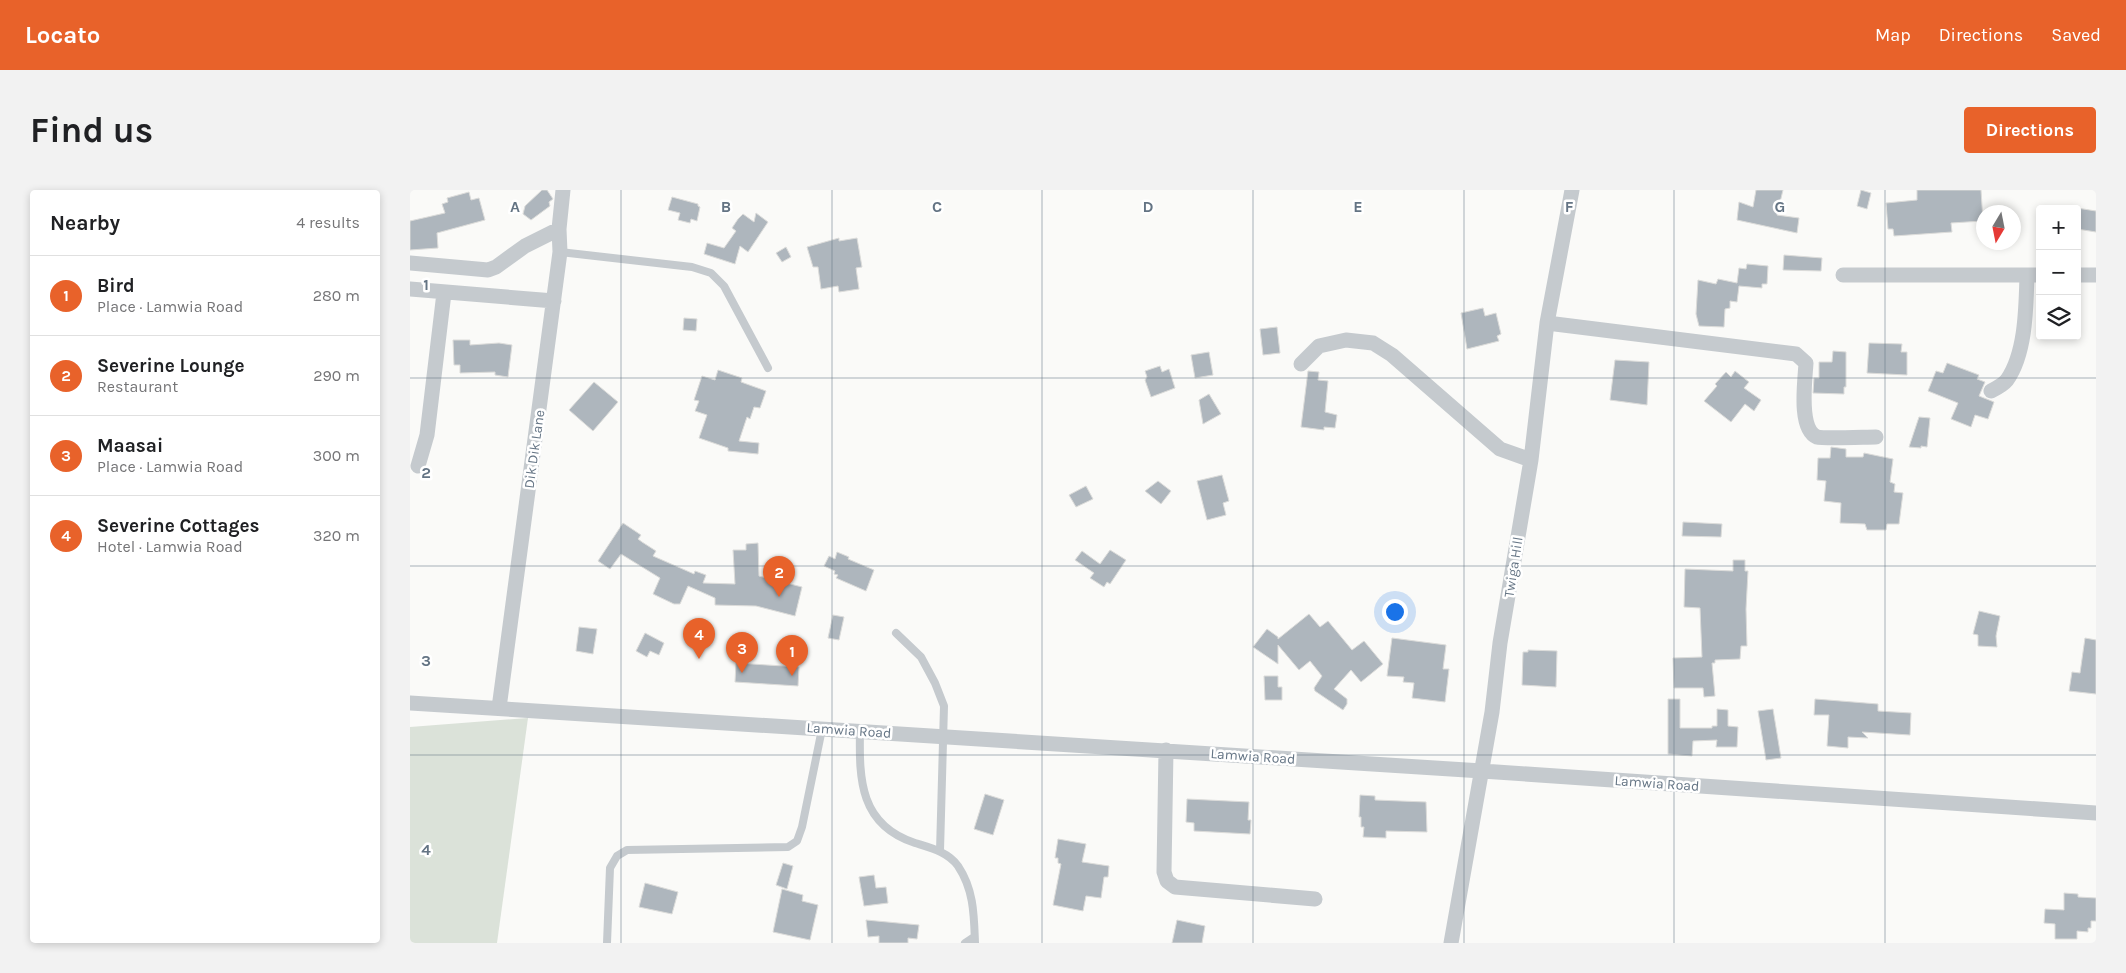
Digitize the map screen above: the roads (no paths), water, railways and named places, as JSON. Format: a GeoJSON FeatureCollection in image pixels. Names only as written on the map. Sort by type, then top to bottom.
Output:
{"type":"FeatureCollection","features":[{"type":"Feature","properties":{"kind":"street","name":"Dik Dik Lane"},"geometry":{"type":"LineString","coordinates":[[499,708],[554,301],[560,252],[563,190]]}},
{"type":"Feature","properties":{"kind":"street","name":"Twiga Hill"},"geometry":{"type":"LineString","coordinates":[[1451,943],[1482,771],[1500,643],[1531,460],[1548,323],[1572,190]]}},
{"type":"Feature","properties":{"kind":"street"},"geometry":{"type":"LineString","coordinates":[[410,263],[488,270],[496,267],[525,246],[560,229]]}},
{"type":"Feature","properties":{"kind":"street"},"geometry":{"type":"LineString","coordinates":[[1843,275],[2034,275],[2022,341],[2007,379],[2002,385],[1991,391]]}},
{"type":"Feature","properties":{"kind":"street"},"geometry":{"type":"LineString","coordinates":[[2081,275],[2096,275]]}},
{"type":"Feature","properties":{"kind":"street"},"geometry":{"type":"LineString","coordinates":[[410,289],[554,301]]}},
{"type":"Feature","properties":{"kind":"street"},"geometry":{"type":"LineString","coordinates":[[418,466],[427,435],[444,293]]}},
{"type":"Feature","properties":{"kind":"street"},"geometry":{"type":"LineString","coordinates":[[1548,323],[1796,354],[1806,363],[1804,419],[1809,430],[1818,437],[1876,437]]}},
{"type":"Feature","properties":{"kind":"street"},"geometry":{"type":"LineString","coordinates":[[1301,364],[1319,346],[1346,340],[1373,343],[1392,354],[1500,449],[1531,460]]}},
{"type":"Feature","properties":{"kind":"street","name":"Lamwia Road"},"geometry":{"type":"LineString","coordinates":[[410,703],[1166,750],[2096,813]]}},
{"type":"Feature","properties":{"kind":"street"},"geometry":{"type":"LineString","coordinates":[[1166,750],[1164,872],[1167,880],[1175,887],[1315,899]]}},
{"type":"Feature","properties":{"kind":"lane"},"geometry":{"type":"LineString","coordinates":[[560,252],[692,267],[711,273],[724,286],[768,368]]}},
{"type":"Feature","properties":{"kind":"lane"},"geometry":{"type":"LineString","coordinates":[[896,633],[921,657],[935,683],[944,706],[940,851]]}},
{"type":"Feature","properties":{"kind":"lane"},"geometry":{"type":"LineString","coordinates":[[607,943],[610,868],[617,856],[627,850],[788,847],[797,841],[802,827],[822,729]]}},
{"type":"Feature","properties":{"kind":"lane"},"geometry":{"type":"LineString","coordinates":[[860,731],[859,765],[864,798],[886,828],[911,841],[940,851],[957,865],[970,890],[974,915],[974,940],[964,943]]}},
{"type":"Feature","properties":{"kind":"place","name":"Severine Lounge"},"geometry":{"type":"Point","coordinates":[779,597]}},
{"type":"Feature","properties":{"kind":"place","name":"Severine Cottages"},"geometry":{"type":"Point","coordinates":[699,659]}},
{"type":"Feature","properties":{"kind":"place","name":"Maasai"},"geometry":{"type":"Point","coordinates":[742,673]}},
{"type":"Feature","properties":{"kind":"place","name":"Bird"},"geometry":{"type":"Point","coordinates":[792,676]}}]}
